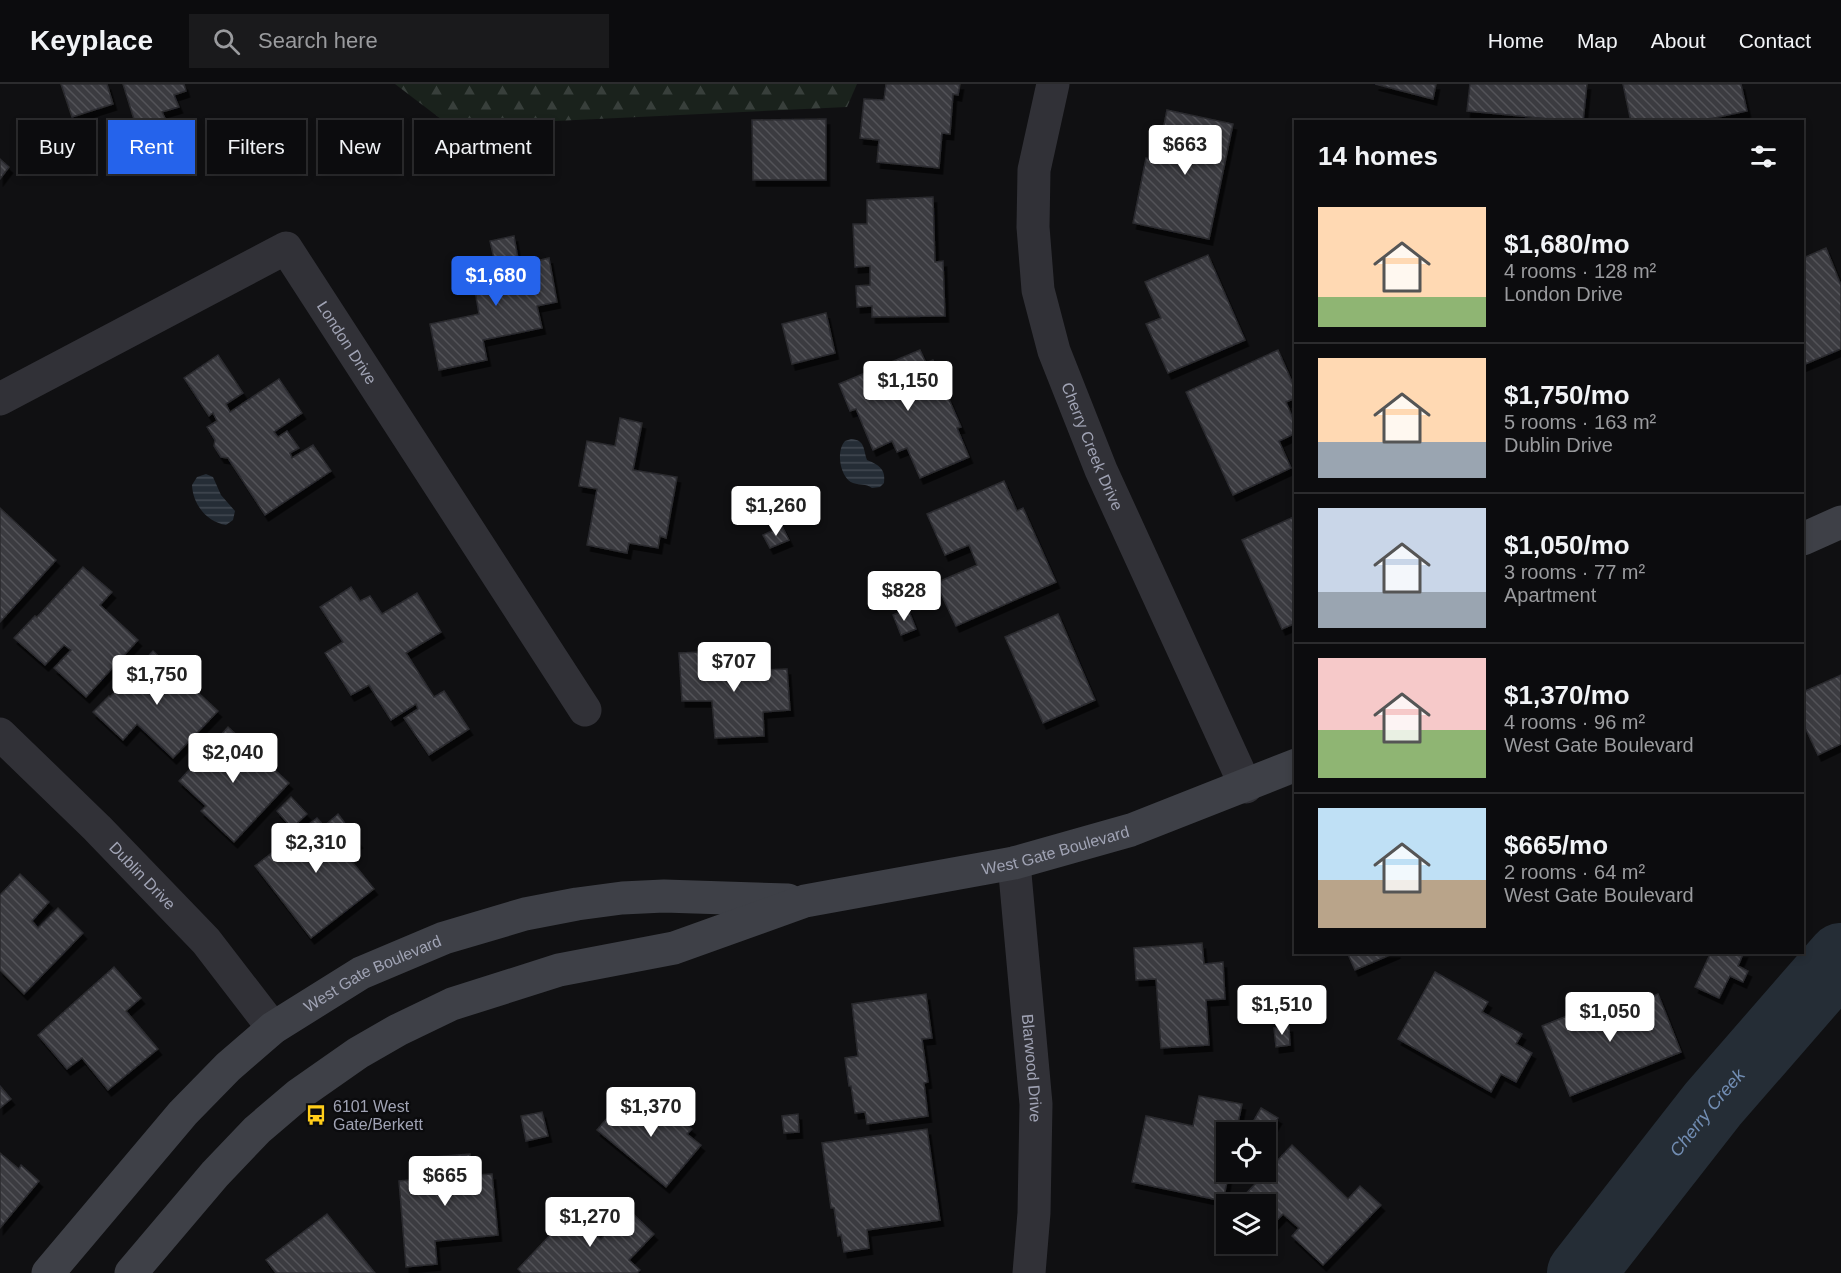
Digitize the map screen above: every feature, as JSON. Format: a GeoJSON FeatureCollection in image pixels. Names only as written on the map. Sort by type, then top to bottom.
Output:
{"type":"FeatureCollection","features":[{"type":"Feature","properties":{"kind":"main road"},"geometry":{"type":"LineString","coordinates":[[1804,539],[1841,522]]}},
{"type":"Feature","properties":{"kind":"main road","name":"West Gate Boulevard"},"geometry":{"type":"LineString","coordinates":[[131,1273],[215,1174],[257,1130],[309,1086],[398,1030],[452,1004],[559,970],[674,948],[805,901],[1014,863],[1131,830],[1246,787],[1294,766]]}},
{"type":"Feature","properties":{"kind":"main road","name":"West Gate Boulevard"},"geometry":{"type":"LineString","coordinates":[[48,1273],[183,1113],[228,1067],[273,1028],[361,973],[444,938],[525,914],[577,904],[622,898],[664,896],[805,901]]}},
{"type":"Feature","properties":{"kind":"street","name":"Cherry Creek Drive"},"geometry":{"type":"LineString","coordinates":[[1053,84],[1034,170],[1033,227],[1038,290],[1054,351],[1101,470],[1246,787]]}},
{"type":"Feature","properties":{"kind":"street","name":"London Drive"},"geometry":{"type":"LineString","coordinates":[[0,399],[286,248],[585,710]]}},
{"type":"Feature","properties":{"kind":"street","name":"Dublin Drive"},"geometry":{"type":"LineString","coordinates":[[0,734],[97,828],[206,942],[273,1028]]}},
{"type":"Feature","properties":{"kind":"street","name":"Blarwood Drive"},"geometry":{"type":"LineString","coordinates":[[1014,863],[1036,1104],[1034,1213],[1029,1273]]}},
{"type":"Feature","properties":{"kind":"green space"},"geometry":{"type":"Polygon","coordinates":[[[395,84],[857,84],[847,107],[553,121],[442,120],[395,84]]]}},
{"type":"Feature","properties":{"kind":"shaded area"},"geometry":{"type":"Polygon","coordinates":[[[851,439],[861,443],[867,460],[883,471],[884,483],[880,487],[872,488],[853,483],[845,476],[840,452],[845,441],[851,439]]]}},
{"type":"Feature","properties":{"kind":"shaded area"},"geometry":{"type":"Polygon","coordinates":[[[206,474],[213,477],[221,495],[235,511],[233,520],[226,525],[207,516],[195,499],[192,485],[197,477],[206,474]]]}},
{"type":"Feature","properties":{"kind":"building"},"geometry":{"type":"Polygon","coordinates":[[[61,84],[107,84],[113,104],[72,117],[61,84]]]}},
{"type":"Feature","properties":{"kind":"building"},"geometry":{"type":"Polygon","coordinates":[[[123,84],[184,84],[186,91],[174,95],[179,107],[162,112],[166,120],[134,120],[123,84]]]}},
{"type":"Feature","properties":{"kind":"building"},"geometry":{"type":"Polygon","coordinates":[[[886,84],[960,84],[958,95],[953,94],[950,134],[942,133],[939,168],[877,162],[879,140],[860,138],[864,99],[884,100],[886,84]]]}},
{"type":"Feature","properties":{"kind":"building"},"geometry":{"type":"Polygon","coordinates":[[[1375,84],[1436,84],[1433,99],[1375,84]]]}},
{"type":"Feature","properties":{"kind":"building"},"geometry":{"type":"Polygon","coordinates":[[[1470,84],[1587,84],[1583,120],[1467,111],[1470,84]]]}},
{"type":"Feature","properties":{"kind":"building"},"geometry":{"type":"Polygon","coordinates":[[[1623,84],[1741,84],[1747,111],[1704,120],[1631,120],[1623,84]]]}},
{"type":"Feature","properties":{"kind":"building"},"geometry":{"type":"Polygon","coordinates":[[[1167,110],[1233,124],[1209,239],[1133,223],[1146,158],[1157,160],[1167,110]]]}},
{"type":"Feature","properties":{"kind":"building"},"geometry":{"type":"Polygon","coordinates":[[[826,119],[826,180],[753,180],[752,120],[826,119]]]}},
{"type":"Feature","properties":{"kind":"building"},"geometry":{"type":"Polygon","coordinates":[[[0,159],[9,167],[0,179],[0,159]]]}},
{"type":"Feature","properties":{"kind":"building"},"geometry":{"type":"Polygon","coordinates":[[[933,197],[935,262],[943,261],[945,316],[872,317],[872,306],[857,307],[856,286],[870,285],[870,266],[855,267],[853,224],[867,224],[867,200],[933,197]]]}},
{"type":"Feature","properties":{"kind":"building"},"geometry":{"type":"Polygon","coordinates":[[[514,236],[519,265],[549,258],[557,302],[537,306],[542,328],[483,340],[487,360],[439,370],[430,324],[479,314],[472,273],[508,266],[507,260],[495,263],[490,241],[514,236]]]}},
{"type":"Feature","properties":{"kind":"building"},"geometry":{"type":"Polygon","coordinates":[[[1826,248],[1841,285],[1841,349],[1804,365],[1804,258],[1826,248]]]}},
{"type":"Feature","properties":{"kind":"building"},"geometry":{"type":"Polygon","coordinates":[[[1208,255],[1245,340],[1168,373],[1146,324],[1161,318],[1145,282],[1208,255]]]}},
{"type":"Feature","properties":{"kind":"building"},"geometry":{"type":"Polygon","coordinates":[[[826,313],[835,353],[792,364],[782,324],[826,313]]]}},
{"type":"Feature","properties":{"kind":"building"},"geometry":{"type":"Polygon","coordinates":[[[920,350],[926,363],[933,360],[945,389],[941,390],[945,399],[948,397],[961,427],[957,428],[969,457],[920,478],[907,448],[897,452],[892,441],[873,450],[856,409],[850,411],[839,384],[920,350]]]}},
{"type":"Feature","properties":{"kind":"building"},"geometry":{"type":"Polygon","coordinates":[[[1278,350],[1294,386],[1294,399],[1286,402],[1294,421],[1294,434],[1279,441],[1291,468],[1233,495],[1186,392],[1278,350]]]}},
{"type":"Feature","properties":{"kind":"building"},"geometry":{"type":"Polygon","coordinates":[[[218,355],[243,393],[226,404],[230,412],[279,379],[302,413],[274,432],[278,437],[287,431],[299,448],[290,453],[292,458],[313,445],[331,471],[265,515],[228,458],[221,457],[214,446],[215,440],[207,427],[217,421],[213,413],[209,416],[184,378],[218,355]]]}},
{"type":"Feature","properties":{"kind":"building"},"geometry":{"type":"Polygon","coordinates":[[[620,418],[642,423],[633,470],[677,477],[666,538],[660,536],[658,548],[629,543],[627,553],[587,545],[597,489],[579,486],[587,441],[615,446],[620,418]]]}},
{"type":"Feature","properties":{"kind":"building"},"geometry":{"type":"Polygon","coordinates":[[[1004,481],[1017,511],[1023,508],[1056,582],[956,626],[936,583],[977,565],[969,545],[945,555],[927,514],[1004,481]]]}},
{"type":"Feature","properties":{"kind":"building"},"geometry":{"type":"Polygon","coordinates":[[[0,508],[56,560],[0,622],[0,508]]]}},
{"type":"Feature","properties":{"kind":"building"},"geometry":{"type":"Polygon","coordinates":[[[1294,517],[1294,624],[1282,629],[1242,540],[1294,517]]]}},
{"type":"Feature","properties":{"kind":"building"},"geometry":{"type":"Polygon","coordinates":[[[782,526],[789,540],[770,548],[763,535],[782,526]]]}},
{"type":"Feature","properties":{"kind":"building"},"geometry":{"type":"Polygon","coordinates":[[[83,567],[112,592],[100,605],[138,640],[86,697],[54,668],[71,650],[64,645],[45,665],[14,638],[35,616],[37,617],[83,567]]]}},
{"type":"Feature","properties":{"kind":"building"},"geometry":{"type":"Polygon","coordinates":[[[351,587],[360,601],[370,596],[382,614],[417,593],[441,632],[406,653],[434,697],[444,691],[469,729],[429,755],[404,718],[418,709],[416,704],[391,720],[369,685],[351,695],[325,653],[343,642],[320,607],[351,587]]]}},
{"type":"Feature","properties":{"kind":"building"},"geometry":{"type":"Polygon","coordinates":[[[908,609],[916,629],[901,635],[893,615],[908,609]]]}},
{"type":"Feature","properties":{"kind":"building"},"geometry":{"type":"Polygon","coordinates":[[[1058,614],[1095,700],[1043,723],[1005,637],[1058,614]]]}},
{"type":"Feature","properties":{"kind":"building"},"geometry":{"type":"Polygon","coordinates":[[[153,651],[218,711],[173,758],[137,724],[123,740],[93,712],[153,651]]]}},
{"type":"Feature","properties":{"kind":"building"},"geometry":{"type":"Polygon","coordinates":[[[702,652],[702,659],[719,662],[719,666],[761,663],[761,670],[787,669],[790,710],[763,712],[764,736],[715,738],[712,701],[682,701],[679,653],[702,652]]]}},
{"type":"Feature","properties":{"kind":"building"},"geometry":{"type":"Polygon","coordinates":[[[1841,675],[1841,744],[1818,755],[1804,725],[1804,692],[1841,675]]]}},
{"type":"Feature","properties":{"kind":"building"},"geometry":{"type":"Polygon","coordinates":[[[228,727],[289,783],[234,842],[201,811],[206,806],[179,781],[228,727]]]}},
{"type":"Feature","properties":{"kind":"building"},"geometry":{"type":"Polygon","coordinates":[[[291,797],[307,814],[292,828],[277,811],[291,797]]]}},
{"type":"Feature","properties":{"kind":"building"},"geometry":{"type":"Polygon","coordinates":[[[338,814],[359,842],[345,853],[374,889],[311,938],[255,866],[317,818],[324,826],[338,814]]]}},
{"type":"Feature","properties":{"kind":"building"},"geometry":{"type":"Polygon","coordinates":[[[20,874],[49,902],[32,921],[38,928],[58,908],[83,933],[24,994],[0,970],[0,895],[20,874]]]}},
{"type":"Feature","properties":{"kind":"building"},"geometry":{"type":"Polygon","coordinates":[[[1202,943],[1204,964],[1223,962],[1225,999],[1206,1000],[1209,1045],[1161,1048],[1156,979],[1136,980],[1134,948],[1202,943]]]}},
{"type":"Feature","properties":{"kind":"building"},"geometry":{"type":"Polygon","coordinates":[[[1348,954],[1392,954],[1355,970],[1348,954]]]}},
{"type":"Feature","properties":{"kind":"building"},"geometry":{"type":"Polygon","coordinates":[[[1710,954],[1743,954],[1738,966],[1748,971],[1743,982],[1730,976],[1719,998],[1695,987],[1710,954]]]}},
{"type":"Feature","properties":{"kind":"building"},"geometry":{"type":"Polygon","coordinates":[[[114,967],[141,998],[126,1011],[158,1049],[108,1090],[82,1058],[67,1069],[38,1035],[114,967]]]}},
{"type":"Feature","properties":{"kind":"building"},"geometry":{"type":"Polygon","coordinates":[[[1435,972],[1488,1002],[1482,1012],[1522,1034],[1516,1044],[1532,1053],[1516,1082],[1501,1074],[1491,1092],[1398,1039],[1435,972]]]}},
{"type":"Feature","properties":{"kind":"building"},"geometry":{"type":"Polygon","coordinates":[[[926,994],[932,1038],[922,1039],[928,1082],[924,1083],[928,1116],[867,1124],[865,1112],[855,1113],[845,1058],[858,1056],[852,1004],[926,994]]]}},
{"type":"Feature","properties":{"kind":"building"},"geometry":{"type":"Polygon","coordinates":[[[1658,994],[1681,1052],[1570,1096],[1542,1026],[1582,1010],[1586,1019],[1625,1004],[1626,1008],[1658,994]]]}},
{"type":"Feature","properties":{"kind":"building"},"geometry":{"type":"Polygon","coordinates":[[[1289,1026],[1290,1045],[1276,1047],[1274,1028],[1289,1026]]]}},
{"type":"Feature","properties":{"kind":"building"},"geometry":{"type":"Polygon","coordinates":[[[0,1086],[11,1099],[0,1108],[0,1086]]]}},
{"type":"Feature","properties":{"kind":"building"},"geometry":{"type":"Polygon","coordinates":[[[628,1094],[653,1114],[662,1104],[692,1129],[687,1134],[701,1145],[666,1187],[597,1130],[628,1094]]]}},
{"type":"Feature","properties":{"kind":"building"},"geometry":{"type":"Polygon","coordinates":[[[1199,1096],[1242,1104],[1238,1122],[1216,1122],[1216,1182],[1227,1182],[1224,1194],[1216,1194],[1216,1200],[1132,1182],[1146,1116],[1193,1126],[1199,1096]]]}},
{"type":"Feature","properties":{"kind":"building"},"geometry":{"type":"Polygon","coordinates":[[[1261,1108],[1278,1118],[1276,1122],[1253,1122],[1261,1108]]]}},
{"type":"Feature","properties":{"kind":"building"},"geometry":{"type":"Polygon","coordinates":[[[542,1112],[548,1136],[526,1141],[521,1116],[542,1112]]]}},
{"type":"Feature","properties":{"kind":"building"},"geometry":{"type":"Polygon","coordinates":[[[798,1114],[799,1132],[784,1133],[782,1116],[798,1114]]]}},
{"type":"Feature","properties":{"kind":"building"},"geometry":{"type":"Polygon","coordinates":[[[927,1129],[940,1220],[867,1230],[869,1248],[844,1252],[841,1235],[838,1236],[834,1208],[831,1208],[822,1143],[927,1129]]]}},
{"type":"Feature","properties":{"kind":"building"},"geometry":{"type":"Polygon","coordinates":[[[1292,1145],[1348,1199],[1360,1186],[1381,1205],[1323,1265],[1292,1236],[1299,1228],[1283,1214],[1276,1222],[1276,1194],[1246,1194],[1257,1182],[1276,1182],[1276,1162],[1292,1145]]]}},
{"type":"Feature","properties":{"kind":"building"},"geometry":{"type":"Polygon","coordinates":[[[0,1153],[19,1169],[21,1165],[39,1181],[0,1228],[0,1153]]]}},
{"type":"Feature","properties":{"kind":"building"},"geometry":{"type":"Polygon","coordinates":[[[470,1154],[473,1175],[492,1174],[498,1235],[435,1241],[437,1264],[406,1267],[399,1181],[422,1179],[420,1158],[470,1154]]]}},
{"type":"Feature","properties":{"kind":"building"},"geometry":{"type":"Polygon","coordinates":[[[628,1209],[654,1234],[629,1260],[640,1270],[637,1273],[522,1273],[518,1269],[572,1212],[601,1239],[628,1209]]]}},
{"type":"Feature","properties":{"kind":"building"},"geometry":{"type":"Polygon","coordinates":[[[327,1214],[375,1273],[276,1273],[266,1260],[327,1214]]]}},
{"type":"Feature","properties":{"kind":"waterway","name":"Cherry Creek"},"geometry":{"type":"LineString","coordinates":[[1581,1273],[1713,1104],[1841,957]]}},
{"type":"Feature","properties":{"kind":"place","name":"6101 West Gate/Berkett"},"geometry":{"type":"Point","coordinates":[316,1115]}}]}
